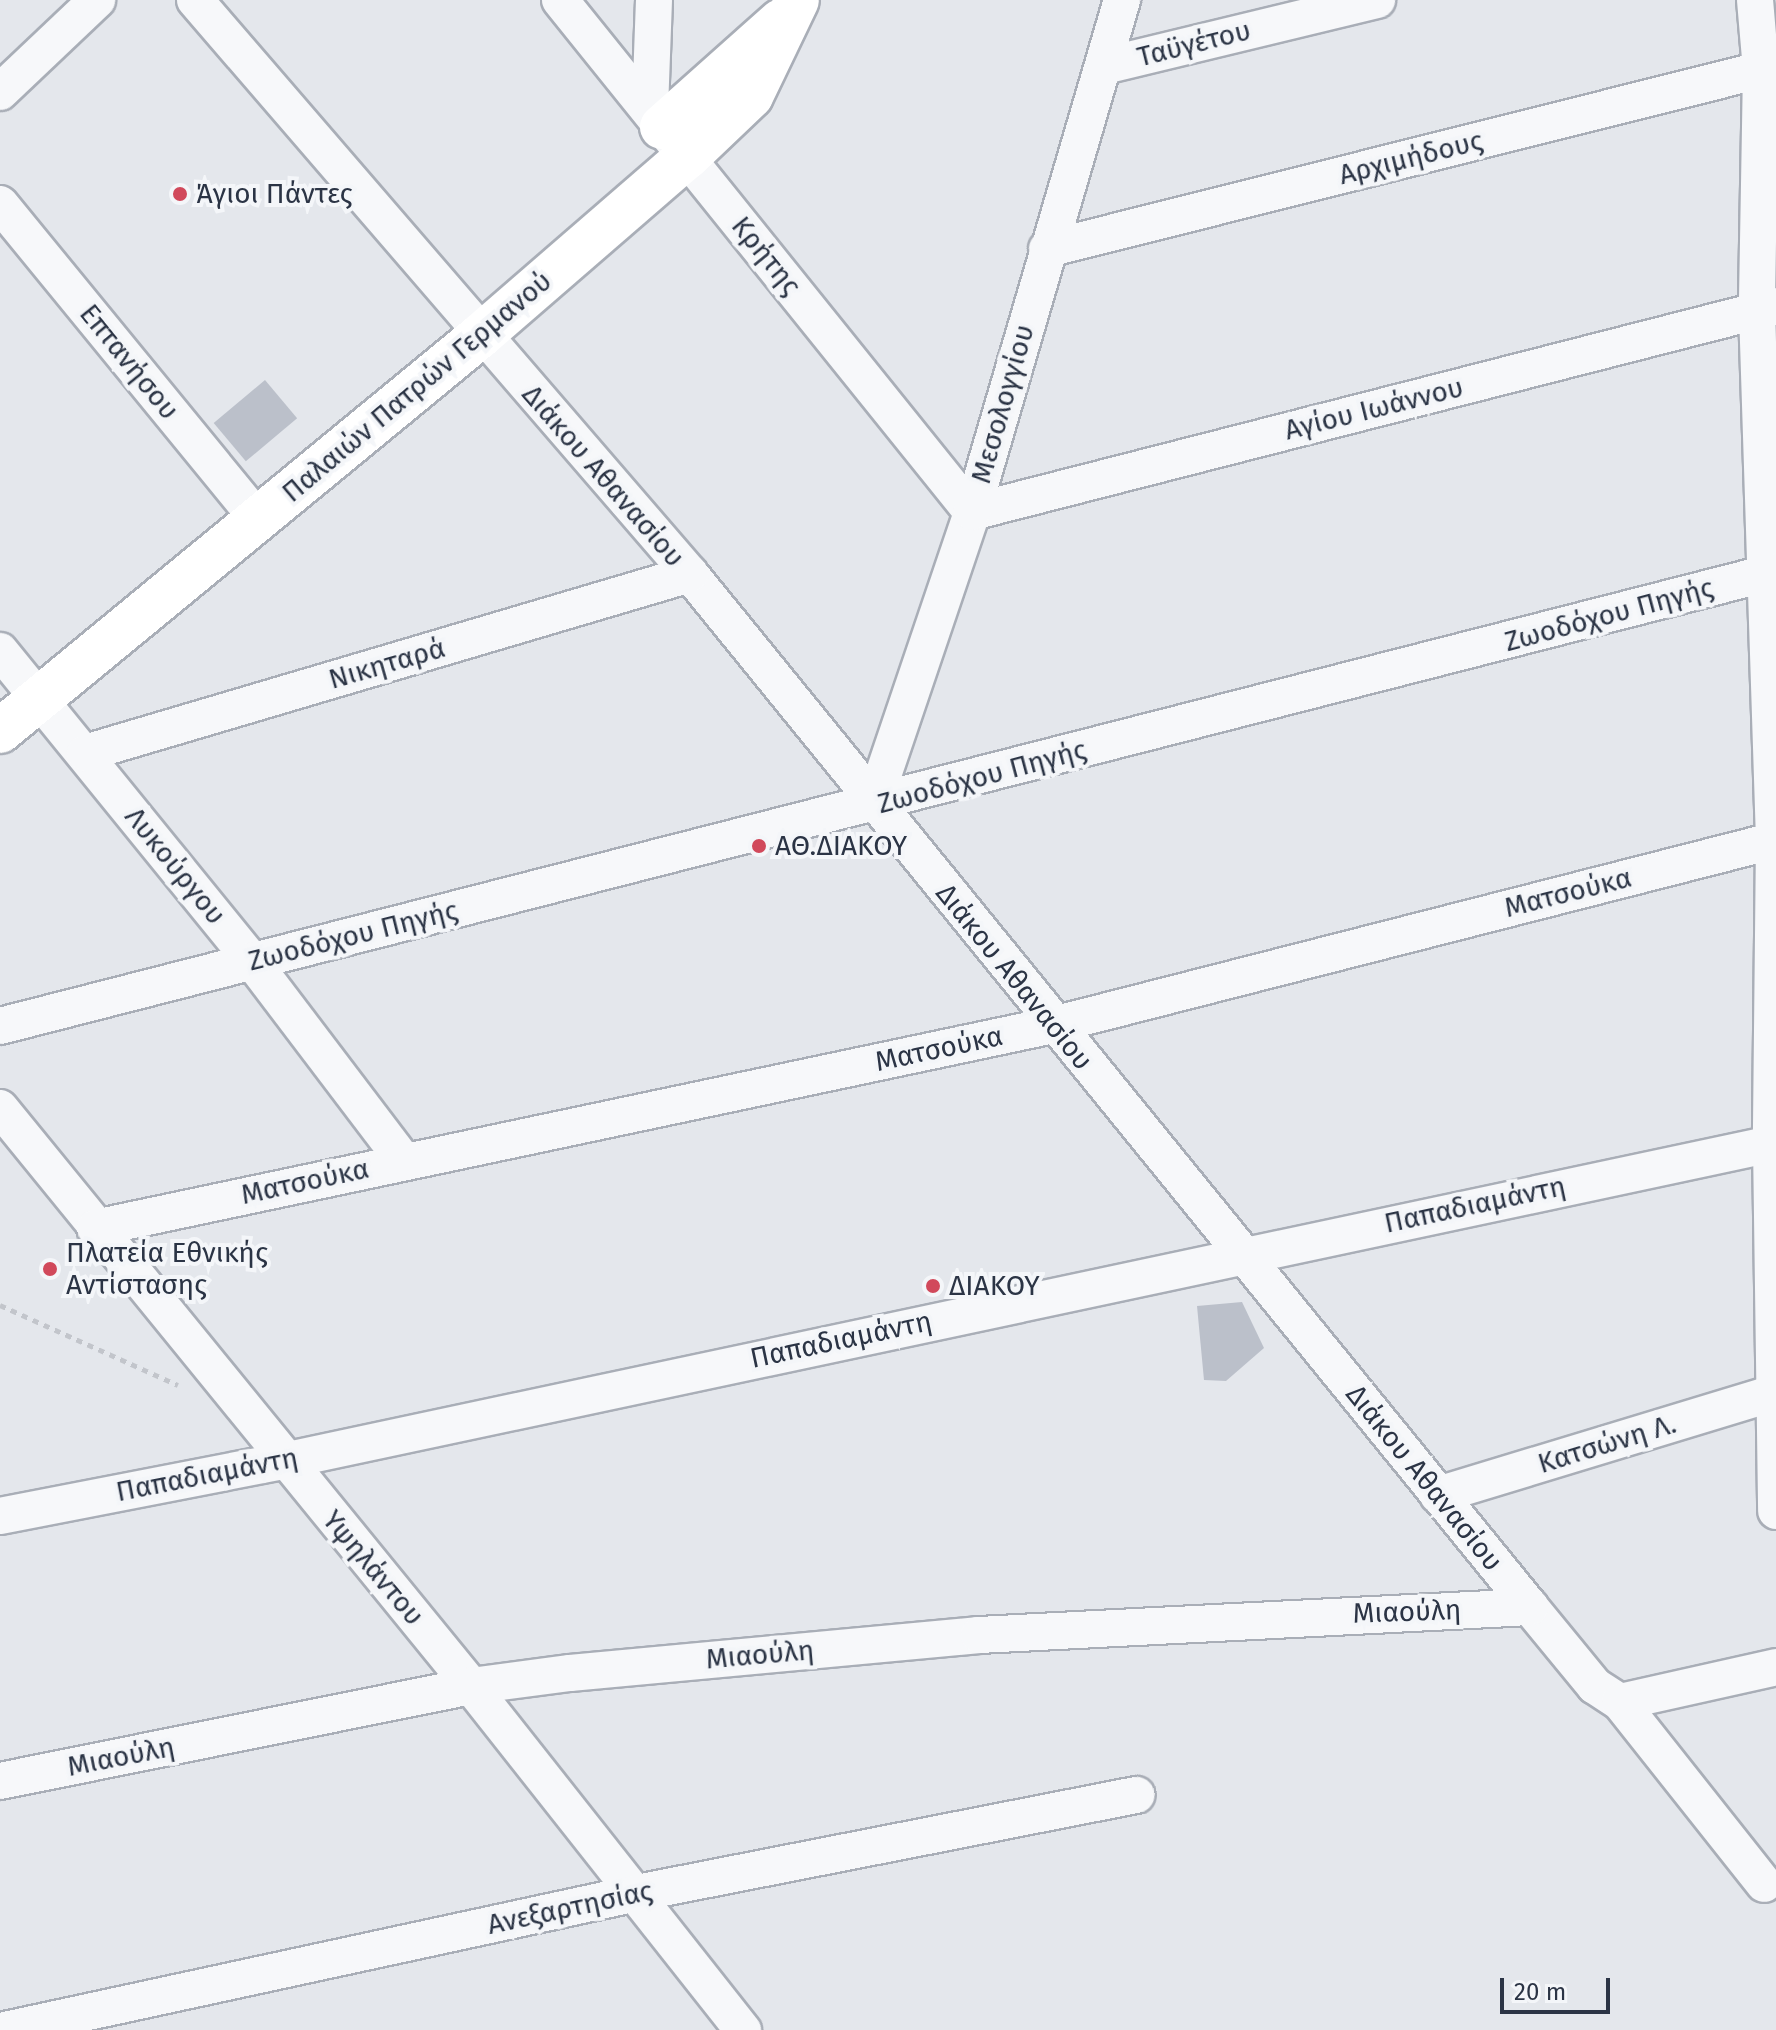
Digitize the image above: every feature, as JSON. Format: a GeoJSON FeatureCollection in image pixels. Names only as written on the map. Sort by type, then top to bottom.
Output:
{"type":"FeatureCollection","features":[{"type":"Feature","properties":{"kind":"street"},"geometry":{"type":"LineString","coordinates":[[0,92],[97,0]]}},
{"type":"Feature","properties":{"kind":"street","name":"Διάκου Αθανασίου"},"geometry":{"type":"LineString","coordinates":[[195,0],[480,336],[690,574],[873,805],[1240,1254],[1595,1686],[1620,1702],[1764,1884]]}},
{"type":"Feature","properties":{"kind":"street","name":"Κρήτης"},"geometry":{"type":"LineString","coordinates":[[560,0],[972,512]]}},
{"type":"Feature","properties":{"kind":"street"},"geometry":{"type":"LineString","coordinates":[[654,0],[666,131]]}},
{"type":"Feature","properties":{"kind":"street","name":"Μεσολογγίου"},"geometry":{"type":"LineString","coordinates":[[873,805],[972,512],[1122,0]]}},
{"type":"Feature","properties":{"kind":"street","name":"Ταϋγέτου"},"geometry":{"type":"LineString","coordinates":[[1104,66],[1377,0]]}},
{"type":"Feature","properties":{"kind":"street"},"geometry":{"type":"LineString","coordinates":[[1755,0],[1768,68],[1767,308],[1775,840],[1776,1511]]}},
{"type":"Feature","properties":{"kind":"street","name":"Παλαιών Πατρών Γερμανού"},"geometry":{"type":"LineString","coordinates":[[0,731],[480,336],[666,131],[751,96],[796,4]]}},
{"type":"Feature","properties":{"kind":"street","name":"Αρχιμήδους"},"geometry":{"type":"LineString","coordinates":[[1047,249],[1768,68]]}},
{"type":"Feature","properties":{"kind":"street","name":"Επτανήσου"},"geometry":{"type":"LineString","coordinates":[[0,204],[259,520]]}},
{"type":"Feature","properties":{"kind":"street","name":"Αγίου Ιωάννου"},"geometry":{"type":"LineString","coordinates":[[972,512],[1767,308]]}},
{"type":"Feature","properties":{"kind":"street","name":"Ζωοδόχου Πηγής"},"geometry":{"type":"LineString","coordinates":[[0,1026],[873,805],[1772,572]]}},
{"type":"Feature","properties":{"kind":"street","name":"Νικηταρά"},"geometry":{"type":"LineString","coordinates":[[85,753],[690,574]]}},
{"type":"Feature","properties":{"kind":"street","name":"Λυκούργου"},"geometry":{"type":"LineString","coordinates":[[0,651],[252,961],[404,1161]]}},
{"type":"Feature","properties":{"kind":"street","name":"Ματσούκα"},"geometry":{"type":"LineString","coordinates":[[95,1228],[1053,1025],[1775,840]]}},
{"type":"Feature","properties":{"kind":"street","name":"Υψηλάντου"},"geometry":{"type":"LineString","coordinates":[[0,1108],[283,1461],[471,1686],[743,2030]]}},
{"type":"Feature","properties":{"kind":"street","name":"Παπαδιαμάντη"},"geometry":{"type":"LineString","coordinates":[[0,1516],[283,1461],[1240,1254],[1774,1143]]}},
{"type":"Feature","properties":{"kind":"street","name":"Κατσώνη Λ."},"geometry":{"type":"LineString","coordinates":[[1438,1495],[1775,1392]]}},
{"type":"Feature","properties":{"kind":"street","name":"Μιαούλη"},"geometry":{"type":"LineString","coordinates":[[0,1781],[471,1686],[979,1635],[1530,1607]]}},
{"type":"Feature","properties":{"kind":"street"},"geometry":{"type":"LineString","coordinates":[[1620,1702],[1776,1667]]}},
{"type":"Feature","properties":{"kind":"street","name":"Ανεξαρτησίας"},"geometry":{"type":"LineString","coordinates":[[7,2026],[637,1893],[1136,1795]]}},
{"type":"Feature","properties":{"kind":"path"},"geometry":{"type":"LineString","coordinates":[[0,1305],[209,1399],[235,1401]]}},
{"type":"Feature","properties":{"kind":"building"},"geometry":{"type":"Polygon","coordinates":[[[265,380],[297,418],[246,461],[214,423],[265,380]]]}},
{"type":"Feature","properties":{"kind":"building"},"geometry":{"type":"Polygon","coordinates":[[[1242,1302],[1264,1348],[1226,1381],[1204,1380],[1197,1306],[1242,1302]]]}},
{"type":"Feature","properties":{"kind":"place","name":"Άγιοι Πάντες"},"geometry":{"type":"Point","coordinates":[180,194]}},
{"type":"Feature","properties":{"kind":"place","name":"ΑΘ.ΔΙΑΚΟΥ"},"geometry":{"type":"Point","coordinates":[759,846]}},
{"type":"Feature","properties":{"kind":"place","name":"Πλατεία Εθνικής Αντίστασης"},"geometry":{"type":"Point","coordinates":[50,1269]}},
{"type":"Feature","properties":{"kind":"place","name":"ΔΙΑΚΟΥ"},"geometry":{"type":"Point","coordinates":[933,1286]}}]}
